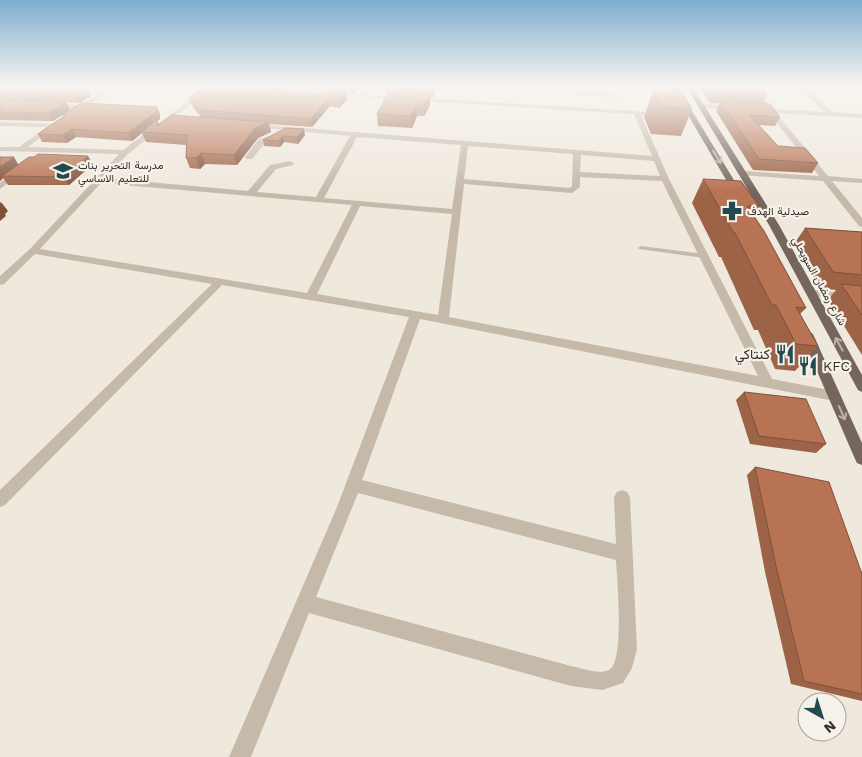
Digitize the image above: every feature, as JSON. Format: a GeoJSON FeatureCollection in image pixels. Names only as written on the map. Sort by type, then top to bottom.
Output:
{"type":"FeatureCollection","features":[{"type":"Feature","properties":{"kind":"main road"},"geometry":{"type":"LineString","coordinates":[[691,121],[745,204]]}},
{"type":"Feature","properties":{"kind":"main road","name":"شارع رمضان السويحلي"},"geometry":{"type":"LineString","coordinates":[[712,121],[744,173],[811,293],[857,369],[862,387]]}},
{"type":"Feature","properties":{"kind":"main road"},"geometry":{"type":"LineString","coordinates":[[803,324],[862,459]]}},
{"type":"Feature","properties":{"kind":"street"},"geometry":{"type":"LineString","coordinates":[[21,149],[60,121]]}},
{"type":"Feature","properties":{"kind":"street"},"geometry":{"type":"LineString","coordinates":[[0,282],[33,251],[125,152],[164,121]]}},
{"type":"Feature","properties":{"kind":"street"},"geometry":{"type":"LineString","coordinates":[[641,121],[665,179],[768,384]]}},
{"type":"Feature","properties":{"kind":"street"},"geometry":{"type":"LineString","coordinates":[[779,121],[860,221]]}},
{"type":"Feature","properties":{"kind":"street"},"geometry":{"type":"LineString","coordinates":[[0,124],[54,125]]}},
{"type":"Feature","properties":{"kind":"street"},"geometry":{"type":"LineString","coordinates":[[246,126],[465,142],[657,159]]}},
{"type":"Feature","properties":{"kind":"street"},"geometry":{"type":"LineString","coordinates":[[249,157],[262,141],[279,135],[286,129]]}},
{"type":"Feature","properties":{"kind":"street"},"geometry":{"type":"LineString","coordinates":[[319,199],[354,134]]}},
{"type":"Feature","properties":{"kind":"street"},"geometry":{"type":"LineString","coordinates":[[443,320],[465,142]]}},
{"type":"Feature","properties":{"kind":"street"},"geometry":{"type":"LineString","coordinates":[[0,149],[125,152]]}},
{"type":"Feature","properties":{"kind":"street"},"geometry":{"type":"LineString","coordinates":[[0,187],[48,150]]}},
{"type":"Feature","properties":{"kind":"street"},"geometry":{"type":"LineString","coordinates":[[460,180],[570,191],[576,188],[577,152]]}},
{"type":"Feature","properties":{"kind":"street"},"geometry":{"type":"LineString","coordinates":[[251,193],[274,167],[290,163]]}},
{"type":"Feature","properties":{"kind":"street"},"geometry":{"type":"LineString","coordinates":[[744,173],[862,181]]}},
{"type":"Feature","properties":{"kind":"street"},"geometry":{"type":"LineString","coordinates":[[576,174],[665,179]]}},
{"type":"Feature","properties":{"kind":"street"},"geometry":{"type":"LineString","coordinates":[[98,180],[455,212]]}},
{"type":"Feature","properties":{"kind":"street"},"geometry":{"type":"LineString","coordinates":[[310,297],[357,204]]}},
{"type":"Feature","properties":{"kind":"street"},"geometry":{"type":"LineString","coordinates":[[33,251],[416,314],[834,396]]}},
{"type":"Feature","properties":{"kind":"street"},"geometry":{"type":"LineString","coordinates":[[0,500],[6,487],[220,282]]}},
{"type":"Feature","properties":{"kind":"street"},"geometry":{"type":"LineString","coordinates":[[811,293],[862,298]]}},
{"type":"Feature","properties":{"kind":"street"},"geometry":{"type":"LineString","coordinates":[[240,757],[353,485],[416,314]]}},
{"type":"Feature","properties":{"kind":"street"},"geometry":{"type":"LineString","coordinates":[[353,485],[624,554]]}},
{"type":"Feature","properties":{"kind":"street"},"geometry":{"type":"LineString","coordinates":[[305,603],[599,682],[612,680],[622,672],[627,661],[622,497]]}},
{"type":"Feature","properties":{"kind":"lane"},"geometry":{"type":"LineString","coordinates":[[641,248],[704,256]]}},
{"type":"Feature","properties":{"kind":"building"},"geometry":{"type":"Polygon","coordinates":[[[57,121],[143,121],[128,133],[72,129],[63,135],[38,134],[57,121]]]}},
{"type":"Feature","properties":{"kind":"building"},"geometry":{"type":"Polygon","coordinates":[[[155,121],[157,121],[157,126],[163,121],[268,122],[255,128],[234,155],[201,153],[196,158],[186,158],[187,135],[141,132],[155,121]]]}},
{"type":"Feature","properties":{"kind":"building"},"geometry":{"type":"Polygon","coordinates":[[[734,121],[755,121],[778,146],[805,148],[818,163],[759,159],[734,121]]]}},
{"type":"Feature","properties":{"kind":"building"},"geometry":{"type":"Polygon","coordinates":[[[286,128],[304,129],[297,137],[283,136],[279,141],[263,140],[286,128]]]}},
{"type":"Feature","properties":{"kind":"building"},"geometry":{"type":"Polygon","coordinates":[[[38,154],[88,156],[64,177],[2,176],[29,157],[34,157],[38,154]]]}},
{"type":"Feature","properties":{"kind":"building"},"geometry":{"type":"Polygon","coordinates":[[[0,157],[14,157],[0,167],[0,157]]]}},
{"type":"Feature","properties":{"kind":"building"},"geometry":{"type":"Polygon","coordinates":[[[703,179],[741,181],[759,206],[747,206],[764,231],[806,308],[796,307],[818,346],[796,344],[776,305],[772,305],[735,233],[703,179]]]}},
{"type":"Feature","properties":{"kind":"building"},"geometry":{"type":"Polygon","coordinates":[[[805,228],[862,232],[862,275],[833,272],[805,228]]]}},
{"type":"Feature","properties":{"kind":"building"},"geometry":{"type":"Polygon","coordinates":[[[841,284],[862,286],[862,315],[841,284]]]}},
{"type":"Feature","properties":{"kind":"building"},"geometry":{"type":"Polygon","coordinates":[[[744,392],[806,399],[826,444],[759,436],[744,392]]]}},
{"type":"Feature","properties":{"kind":"building"},"geometry":{"type":"Polygon","coordinates":[[[755,467],[829,482],[862,574],[862,694],[804,681],[776,566],[755,467]]]}},
{"type":"Feature","properties":{"kind":"place","name":"مدرسة التحرير بنات للتعليم الاساسي"},"geometry":{"type":"Point","coordinates":[63,171]}},
{"type":"Feature","properties":{"kind":"place","name":"صيدلية الهدف"},"geometry":{"type":"Point","coordinates":[732,211]}},
{"type":"Feature","properties":{"kind":"place","name":"كنتاكي"},"geometry":{"type":"Point","coordinates":[785,354]}},
{"type":"Feature","properties":{"kind":"place","name":"KFC"},"geometry":{"type":"Point","coordinates":[808,366]}}]}
